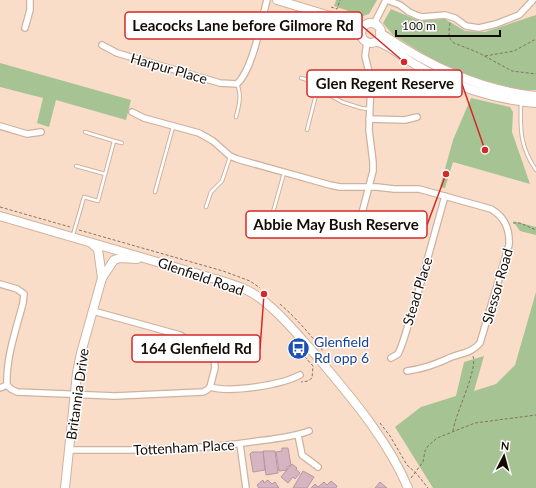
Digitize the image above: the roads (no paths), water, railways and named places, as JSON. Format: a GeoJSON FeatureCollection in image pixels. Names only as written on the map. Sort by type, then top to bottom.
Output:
{"type":"FeatureCollection","features":[{"type":"Feature","properties":{"kind":"street"},"geometry":{"type":"LineString","coordinates":[[25,28],[30,10],[30,0]]}},
{"type":"Feature","properties":{"kind":"street"},"geometry":{"type":"LineString","coordinates":[[237,84],[252,58],[267,0]]}},
{"type":"Feature","properties":{"kind":"street"},"geometry":{"type":"LineString","coordinates":[[277,0],[350,22],[363,28]]}},
{"type":"Feature","properties":{"kind":"street"},"geometry":{"type":"LineString","coordinates":[[374,24],[387,0],[400,5],[409,12],[418,16],[450,16],[466,26],[479,28],[496,24],[519,15],[533,0]]}},
{"type":"Feature","properties":{"kind":"street"},"geometry":{"type":"LineString","coordinates":[[367,42],[362,37],[361,32],[363,28],[369,24],[374,24],[378,27],[380,33],[379,38],[376,41]]}},
{"type":"Feature","properties":{"kind":"street"},"geometry":{"type":"LineString","coordinates":[[380,33],[420,59],[442,70],[536,103]]}},
{"type":"Feature","properties":{"kind":"street"},"geometry":{"type":"LineString","coordinates":[[367,42],[376,41],[386,45],[416,65],[460,86],[484,93],[521,98],[536,96]]}},
{"type":"Feature","properties":{"kind":"street"},"geometry":{"type":"LineString","coordinates":[[357,232],[373,171],[369,119],[371,80],[365,56],[367,42]]}},
{"type":"Feature","properties":{"kind":"street","name":"Harpur Place"},"geometry":{"type":"LineString","coordinates":[[102,45],[118,53],[206,79],[220,83],[237,84]]}},
{"type":"Feature","properties":{"kind":"street"},"geometry":{"type":"LineString","coordinates":[[132,112],[144,118],[199,133],[230,156],[284,172],[340,187],[419,189],[444,196]]}},
{"type":"Feature","properties":{"kind":"street"},"geometry":{"type":"LineString","coordinates":[[369,119],[405,120],[417,117]]}},
{"type":"Feature","properties":{"kind":"street"},"geometry":{"type":"LineString","coordinates":[[0,126],[27,134],[41,132]]}},
{"type":"Feature","properties":{"kind":"street","name":"Slessor Road"},"geometry":{"type":"LineString","coordinates":[[407,371],[434,366],[447,359],[471,352],[480,343],[508,252],[510,237],[506,224],[498,213],[491,209],[444,196]]}},
{"type":"Feature","properties":{"kind":"street","name":"Stead Place"},"geometry":{"type":"LineString","coordinates":[[391,358],[398,354],[401,349],[413,311],[444,196]]}},
{"type":"Feature","properties":{"kind":"street","name":"Glenfield Road"},"geometry":{"type":"LineString","coordinates":[[0,216],[74,232],[89,241],[219,280],[247,290],[260,298],[274,309],[295,331],[370,424],[389,452],[408,488]]}},
{"type":"Feature","properties":{"kind":"street","name":"Britannia Drive"},"geometry":{"type":"LineString","coordinates":[[89,241],[98,249],[102,278]]}},
{"type":"Feature","properties":{"kind":"street","name":"Britannia Drive"},"geometry":{"type":"LineString","coordinates":[[65,488],[81,353],[102,278],[114,260],[120,258],[166,263]]}},
{"type":"Feature","properties":{"kind":"street"},"geometry":{"type":"LineString","coordinates":[[0,284],[17,289],[24,294],[6,375],[7,385],[17,392],[115,396],[202,392],[210,387],[215,368],[215,361],[214,357],[209,353],[180,335],[92,311]]}},
{"type":"Feature","properties":{"kind":"street"},"geometry":{"type":"LineString","coordinates":[[210,387],[228,390],[285,381],[300,375]]}},
{"type":"Feature","properties":{"kind":"street"},"geometry":{"type":"LineString","coordinates":[[0,388],[7,385]]}},
{"type":"Feature","properties":{"kind":"street","name":"Tottenham Place"},"geometry":{"type":"LineString","coordinates":[[69,450],[170,450],[240,444],[298,435],[309,431]]}},
{"type":"Feature","properties":{"kind":"street"},"geometry":{"type":"LineString","coordinates":[[298,435],[302,455],[318,466]]}},
{"type":"Feature","properties":{"kind":"street"},"geometry":{"type":"LineString","coordinates":[[240,444],[246,488]]}},
{"type":"Feature","properties":{"kind":"lane"},"geometry":{"type":"LineString","coordinates":[[301,78],[319,83],[307,130]]}},
{"type":"Feature","properties":{"kind":"lane"},"geometry":{"type":"LineString","coordinates":[[236,117],[240,91],[237,84]]}},
{"type":"Feature","properties":{"kind":"lane"},"geometry":{"type":"LineString","coordinates":[[318,88],[342,102],[369,109]]}},
{"type":"Feature","properties":{"kind":"lane"},"geometry":{"type":"LineString","coordinates":[[521,98],[520,130],[522,141],[527,155],[536,170]]}},
{"type":"Feature","properties":{"kind":"lane"},"geometry":{"type":"LineString","coordinates":[[155,192],[173,126]]}},
{"type":"Feature","properties":{"kind":"lane"},"geometry":{"type":"LineString","coordinates":[[85,132],[122,143]]}},
{"type":"Feature","properties":{"kind":"lane"},"geometry":{"type":"LineString","coordinates":[[74,232],[84,197],[98,201],[114,141]]}},
{"type":"Feature","properties":{"kind":"lane"},"geometry":{"type":"LineString","coordinates":[[206,207],[211,192],[222,181],[230,156]]}},
{"type":"Feature","properties":{"kind":"lane"},"geometry":{"type":"LineString","coordinates":[[76,166],[105,174]]}},
{"type":"Feature","properties":{"kind":"lane"},"geometry":{"type":"LineString","coordinates":[[270,223],[284,172]]}},
{"type":"Feature","properties":{"kind":"place","name":"Leacocks Lane before Gilmore Rd"},"geometry":{"type":"Point","coordinates":[404,62]}},
{"type":"Feature","properties":{"kind":"place","name":"Glen Regent Reserve"},"geometry":{"type":"Point","coordinates":[485,150]}},
{"type":"Feature","properties":{"kind":"place","name":"Abbie May Bush Reserve"},"geometry":{"type":"Point","coordinates":[446,174]}},
{"type":"Feature","properties":{"kind":"place","name":"164 Glenfield Rd"},"geometry":{"type":"Point","coordinates":[264,294]}},
{"type":"Feature","properties":{"kind":"place","name":"Glenfield Rd opp 6"},"geometry":{"type":"Point","coordinates":[299,349]}}]}
